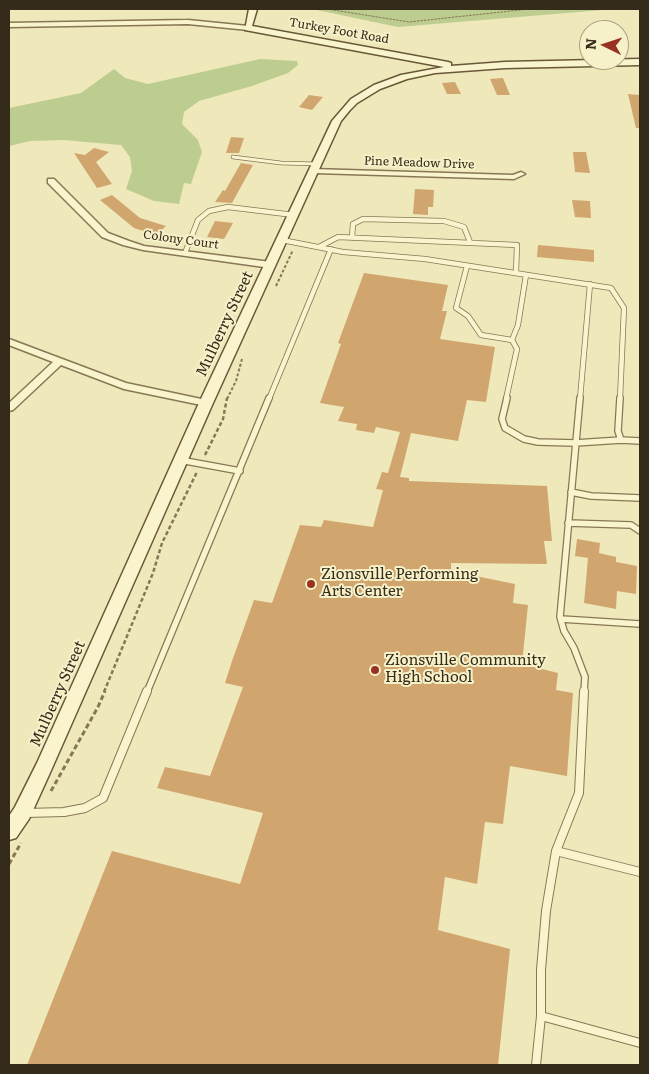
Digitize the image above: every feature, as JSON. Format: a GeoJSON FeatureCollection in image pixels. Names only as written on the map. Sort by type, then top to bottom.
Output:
{"type":"FeatureCollection","features":[{"type":"Feature","properties":{"kind":"street"},"geometry":{"type":"LineString","coordinates":[[248,28],[253,9]]}},
{"type":"Feature","properties":{"kind":"street","name":"Turkey Foot Road"},"geometry":{"type":"LineString","coordinates":[[9,25],[172,22],[248,28],[444,63],[453,67]]}},
{"type":"Feature","properties":{"kind":"street","name":"Mulberry Street"},"geometry":{"type":"LineString","coordinates":[[9,831],[22,813],[180,460],[317,168],[337,121],[354,101],[377,87],[397,80],[453,67],[640,62]]}},
{"type":"Feature","properties":{"kind":"street","name":"Pine Meadow Drive"},"geometry":{"type":"LineString","coordinates":[[317,168],[514,177],[521,174]]}},
{"type":"Feature","properties":{"kind":"street","name":"Colony Court"},"geometry":{"type":"LineString","coordinates":[[52,181],[105,235],[143,248],[271,265]]}},
{"type":"Feature","properties":{"kind":"street"},"geometry":{"type":"LineString","coordinates":[[9,342],[124,386],[206,403]]}},
{"type":"Feature","properties":{"kind":"street"},"geometry":{"type":"LineString","coordinates":[[9,408],[59,362]]}},
{"type":"Feature","properties":{"kind":"lane"},"geometry":{"type":"LineString","coordinates":[[233,157],[317,168]]}},
{"type":"Feature","properties":{"kind":"lane"},"geometry":{"type":"LineString","coordinates":[[185,253],[198,220],[209,211],[228,208],[294,215]]}},
{"type":"Feature","properties":{"kind":"lane"},"geometry":{"type":"LineString","coordinates":[[352,237],[353,224],[363,219],[450,222],[464,227],[470,242]]}},
{"type":"Feature","properties":{"kind":"lane"},"geometry":{"type":"LineString","coordinates":[[319,246],[338,237],[517,245],[516,273]]}},
{"type":"Feature","properties":{"kind":"lane"},"geometry":{"type":"LineString","coordinates":[[282,240],[330,249],[467,266],[611,288],[624,308],[618,431],[621,440]]}},
{"type":"Feature","properties":{"kind":"lane"},"geometry":{"type":"LineString","coordinates":[[22,813],[64,812],[85,808],[103,798],[240,471],[330,249]]}},
{"type":"Feature","properties":{"kind":"lane"},"geometry":{"type":"LineString","coordinates":[[467,266],[456,308],[468,316],[481,335],[512,340]]}},
{"type":"Feature","properties":{"kind":"lane"},"geometry":{"type":"LineString","coordinates":[[512,340],[518,325],[526,275]]}},
{"type":"Feature","properties":{"kind":"lane"},"geometry":{"type":"LineString","coordinates":[[536,1065],[541,1016],[541,970],[546,911],[556,851],[579,793],[585,676],[560,620],[590,284]]}},
{"type":"Feature","properties":{"kind":"lane"},"geometry":{"type":"LineString","coordinates":[[512,340],[517,349],[502,419],[505,428],[518,436],[531,440],[575,443],[640,440]]}},
{"type":"Feature","properties":{"kind":"lane"},"geometry":{"type":"LineString","coordinates":[[180,460],[240,471]]}},
{"type":"Feature","properties":{"kind":"lane"},"geometry":{"type":"LineString","coordinates":[[571,492],[591,496],[640,498]]}},
{"type":"Feature","properties":{"kind":"lane"},"geometry":{"type":"LineString","coordinates":[[568,523],[631,525],[640,531]]}},
{"type":"Feature","properties":{"kind":"lane"},"geometry":{"type":"LineString","coordinates":[[560,620],[640,624]]}},
{"type":"Feature","properties":{"kind":"lane"},"geometry":{"type":"LineString","coordinates":[[556,851],[640,872]]}},
{"type":"Feature","properties":{"kind":"lane"},"geometry":{"type":"LineString","coordinates":[[541,1016],[640,1043]]}},
{"type":"Feature","properties":{"kind":"path"},"geometry":{"type":"LineString","coordinates":[[327,9],[409,22],[529,9]]}},
{"type":"Feature","properties":{"kind":"path"},"geometry":{"type":"LineString","coordinates":[[274,290],[294,247]]}},
{"type":"Feature","properties":{"kind":"path"},"geometry":{"type":"LineString","coordinates":[[38,813],[98,707],[153,573],[162,543],[223,420],[227,398],[236,381],[242,358]]}},
{"type":"Feature","properties":{"kind":"path"},"geometry":{"type":"LineString","coordinates":[[9,864],[24,838]]}},
{"type":"Feature","properties":{"kind":"green space"},"geometry":{"type":"Polygon","coordinates":[[[312,9],[615,9],[398,27],[312,9]]]}},
{"type":"Feature","properties":{"kind":"green space"},"geometry":{"type":"Polygon","coordinates":[[[260,59],[297,61],[298,65],[288,73],[252,86],[199,101],[184,112],[182,124],[198,140],[202,152],[191,184],[184,183],[179,204],[154,201],[126,189],[132,171],[130,157],[121,145],[63,140],[30,141],[9,146],[9,108],[81,93],[114,69],[125,78],[148,84],[260,59]]]}},
{"type":"Feature","properties":{"kind":"building"},"geometry":{"type":"Polygon","coordinates":[[[503,78],[510,95],[497,95],[490,79],[503,78]]]}},
{"type":"Feature","properties":{"kind":"building"},"geometry":{"type":"Polygon","coordinates":[[[455,82],[461,94],[447,94],[442,83],[455,82]]]}},
{"type":"Feature","properties":{"kind":"building"},"geometry":{"type":"Polygon","coordinates":[[[628,94],[640,95],[640,128],[636,128],[628,94]]]}},
{"type":"Feature","properties":{"kind":"building"},"geometry":{"type":"Polygon","coordinates":[[[309,95],[323,97],[312,110],[299,107],[309,95]]]}},
{"type":"Feature","properties":{"kind":"building"},"geometry":{"type":"Polygon","coordinates":[[[231,137],[244,138],[239,153],[226,153],[231,137]]]}},
{"type":"Feature","properties":{"kind":"building"},"geometry":{"type":"Polygon","coordinates":[[[94,148],[109,152],[96,162],[112,184],[97,188],[74,153],[85,155],[94,148]]]}},
{"type":"Feature","properties":{"kind":"building"},"geometry":{"type":"Polygon","coordinates":[[[573,152],[586,152],[590,173],[575,172],[573,152]]]}},
{"type":"Feature","properties":{"kind":"building"},"geometry":{"type":"Polygon","coordinates":[[[241,163],[253,165],[232,203],[215,202],[223,190],[225,191],[241,163]]]}},
{"type":"Feature","properties":{"kind":"building"},"geometry":{"type":"Polygon","coordinates":[[[415,189],[434,190],[433,207],[428,207],[428,215],[413,214],[415,189]]]}},
{"type":"Feature","properties":{"kind":"building"},"geometry":{"type":"Polygon","coordinates":[[[112,195],[140,218],[166,226],[156,235],[134,228],[100,200],[112,195]]]}},
{"type":"Feature","properties":{"kind":"building"},"geometry":{"type":"Polygon","coordinates":[[[572,200],[590,201],[591,218],[575,217],[572,200]]]}},
{"type":"Feature","properties":{"kind":"building"},"geometry":{"type":"Polygon","coordinates":[[[215,221],[233,223],[224,239],[207,237],[215,221]]]}},
{"type":"Feature","properties":{"kind":"building"},"geometry":{"type":"Polygon","coordinates":[[[538,245],[594,250],[594,262],[537,257],[538,245]]]}},
{"type":"Feature","properties":{"kind":"building","name":"Zionsville Community High School"},"geometry":{"type":"Polygon","coordinates":[[[364,273],[448,285],[442,311],[447,311],[440,339],[495,347],[486,402],[467,400],[458,441],[411,433],[400,477],[409,478],[409,481],[547,486],[552,541],[544,541],[547,564],[451,563],[451,571],[515,584],[513,603],[528,605],[522,664],[558,673],[556,690],[573,693],[567,776],[510,766],[503,824],[485,822],[477,884],[445,877],[438,930],[510,949],[498,1065],[27,1065],[112,851],[240,884],[263,813],[157,788],[165,767],[210,776],[243,687],[225,683],[232,661],[254,600],[272,603],[300,525],[321,527],[324,520],[373,527],[383,490],[376,489],[382,472],[388,473],[400,432],[376,427],[374,433],[356,430],[357,424],[338,421],[344,407],[320,403],[341,344],[338,343],[364,273]]]}},
{"type":"Feature","properties":{"kind":"building"},"geometry":{"type":"Polygon","coordinates":[[[577,539],[600,543],[599,553],[616,557],[616,562],[637,566],[636,594],[617,591],[616,609],[584,603],[588,558],[575,556],[577,539]]]}},
{"type":"Feature","properties":{"kind":"place","name":"Zionsville Performing Arts Center"},"geometry":{"type":"Point","coordinates":[311,584]}},
{"type":"Feature","properties":{"kind":"place","name":"Zionsville Community High School"},"geometry":{"type":"Point","coordinates":[375,670]}}]}
